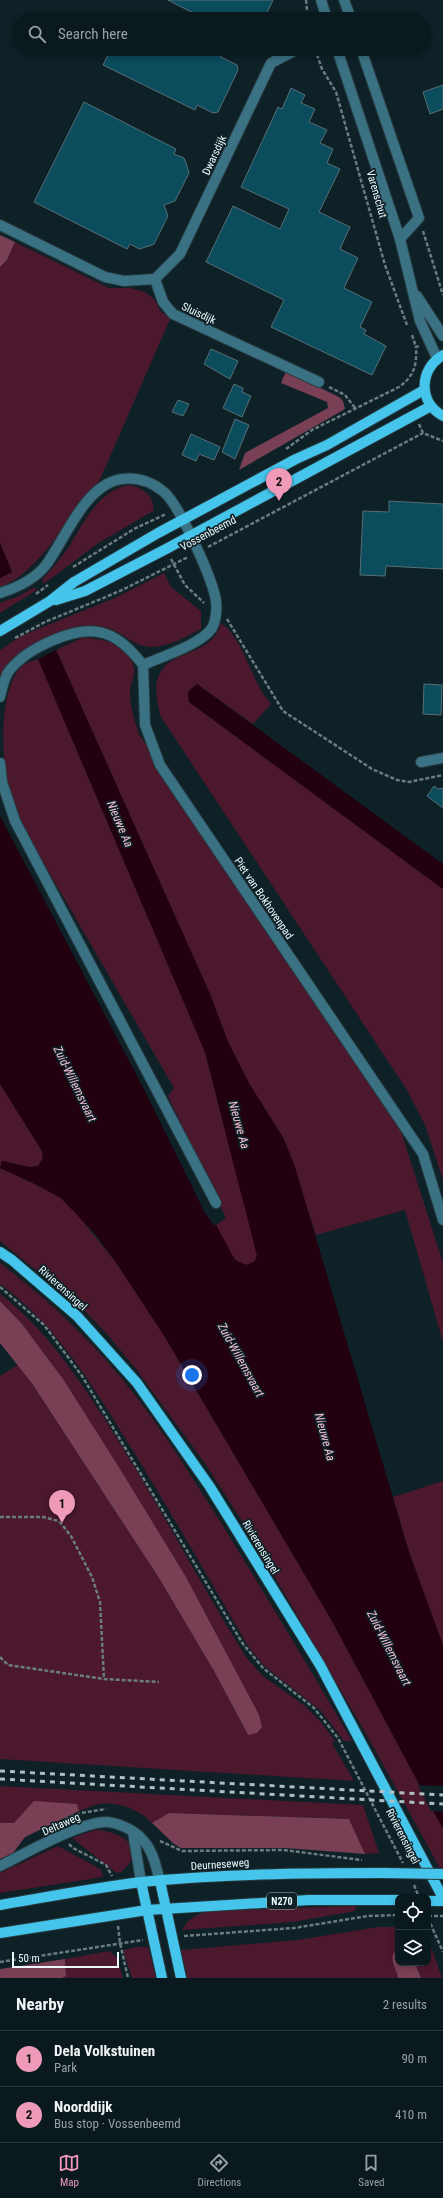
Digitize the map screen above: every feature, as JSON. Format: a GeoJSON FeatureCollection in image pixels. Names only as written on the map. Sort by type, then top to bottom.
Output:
{"type":"FeatureCollection","features":[{"type":"Feature","properties":{"kind":"main road"},"geometry":{"type":"LineString","coordinates":[[440,357],[426,372],[424,390],[431,406],[443,416]]}},
{"type":"Feature","properties":{"kind":"main road","name":"Vossenbeemd"},"geometry":{"type":"LineString","coordinates":[[0,631],[50,601],[74,582],[182,519],[296,459],[327,445],[424,390]]}},
{"type":"Feature","properties":{"kind":"main road","name":"Vossenbeemd"},"geometry":{"type":"LineString","coordinates":[[50,601],[85,591],[190,537],[431,406]]}},
{"type":"Feature","properties":{"kind":"main road","name":"Rivierensingel"},"geometry":{"type":"LineString","coordinates":[[0,1252],[12,1260],[77,1316],[137,1383],[210,1487],[320,1665],[443,1899]]}},
{"type":"Feature","properties":{"kind":"main road","name":"Deurneseweg"},"geometry":{"type":"LineString","coordinates":[[0,1905],[142,1882],[245,1874],[443,1874]]}},
{"type":"Feature","properties":{"kind":"main road"},"geometry":{"type":"LineString","coordinates":[[160,1881],[181,1978]]}},
{"type":"Feature","properties":{"kind":"main road"},"geometry":{"type":"LineString","coordinates":[[142,1882],[162,1978]]}},
{"type":"Feature","properties":{"kind":"main road"},"geometry":{"type":"LineString","coordinates":[[431,1900],[443,1899]]}},
{"type":"Feature","properties":{"kind":"main road","name":"N270"},"geometry":{"type":"LineString","coordinates":[[0,1933],[166,1908],[301,1900],[395,1900]]}},
{"type":"Feature","properties":{"kind":"street"},"geometry":{"type":"LineString","coordinates":[[321,0],[325,12]]}},
{"type":"Feature","properties":{"kind":"street"},"geometry":{"type":"LineString","coordinates":[[344,0],[348,12]]}},
{"type":"Feature","properties":{"kind":"street","name":"Dwarsdijk"},"geometry":{"type":"LineString","coordinates":[[155,279],[180,254],[271,63],[284,56]]}},
{"type":"Feature","properties":{"kind":"street","name":"Varenschut"},"geometry":{"type":"LineString","coordinates":[[339,56],[400,239],[416,294],[420,321],[429,341],[440,357]]}},
{"type":"Feature","properties":{"kind":"street"},"geometry":{"type":"LineString","coordinates":[[363,56],[419,218],[400,239]]}},
{"type":"Feature","properties":{"kind":"street"},"geometry":{"type":"LineString","coordinates":[[0,225],[105,278],[124,281],[155,279]]}},
{"type":"Feature","properties":{"kind":"street","name":"Sluisdijk"},"geometry":{"type":"LineString","coordinates":[[155,279],[163,302],[173,314],[319,382]]}},
{"type":"Feature","properties":{"kind":"street","name":"Varenschut"},"geometry":{"type":"LineString","coordinates":[[416,294],[443,336]]}},
{"type":"Feature","properties":{"kind":"street"},"geometry":{"type":"LineString","coordinates":[[0,593],[31,578],[45,566],[84,504],[102,488],[116,480],[143,480],[165,493],[177,508],[207,572],[216,601],[213,626],[202,638],[143,665],[134,653],[118,641],[102,633],[80,632],[53,640],[30,652],[8,672],[0,697]]}},
{"type":"Feature","properties":{"kind":"street","name":"Piet van Bokhovenpad"},"geometry":{"type":"LineString","coordinates":[[143,665],[145,725],[160,765],[423,1154],[443,1220]]}},
{"type":"Feature","properties":{"kind":"street"},"geometry":{"type":"LineString","coordinates":[[421,762],[443,758]]}},
{"type":"Feature","properties":{"kind":"street"},"geometry":{"type":"LineString","coordinates":[[0,763],[2,782],[15,821],[216,1203]]}},
{"type":"Feature","properties":{"kind":"street","name":"Deltaweg"},"geometry":{"type":"LineString","coordinates":[[0,1866],[65,1835],[97,1823],[116,1824],[133,1832],[142,1839],[149,1849],[160,1881]]}},
{"type":"Feature","properties":{"kind":"street"},"geometry":{"type":"LineString","coordinates":[[133,1832],[142,1882]]}},
{"type":"Feature","properties":{"kind":"path"},"geometry":{"type":"LineString","coordinates":[[306,0],[307,12]]}},
{"type":"Feature","properties":{"kind":"path","name":"Varenschut"},"geometry":{"type":"LineString","coordinates":[[317,56],[322,69],[336,92],[384,265],[416,347]]}},
{"type":"Feature","properties":{"kind":"path"},"geometry":{"type":"LineString","coordinates":[[419,218],[443,295]]}},
{"type":"Feature","properties":{"kind":"path"},"geometry":{"type":"LineString","coordinates":[[281,453],[312,430],[399,387],[410,379],[417,360],[416,347],[429,341]]}},
{"type":"Feature","properties":{"kind":"path"},"geometry":{"type":"LineString","coordinates":[[319,382],[345,395],[355,408]]}},
{"type":"Feature","properties":{"kind":"path","name":"Vossenbeemd"},"geometry":{"type":"LineString","coordinates":[[9,641],[45,622],[120,591],[174,564],[423,433],[443,441]]}},
{"type":"Feature","properties":{"kind":"path"},"geometry":{"type":"LineString","coordinates":[[71,569],[110,542],[151,521]]}},
{"type":"Feature","properties":{"kind":"path"},"geometry":{"type":"LineString","coordinates":[[174,564],[185,585],[200,600],[225,617],[233,627],[284,710],[372,769],[397,780],[409,782],[443,775]]}},
{"type":"Feature","properties":{"kind":"path"},"geometry":{"type":"LineString","coordinates":[[41,591],[54,582]]}},
{"type":"Feature","properties":{"kind":"path","name":"Rivierensingel"},"geometry":{"type":"LineString","coordinates":[[0,1287],[44,1325],[82,1376],[242,1644],[263,1668],[314,1708],[338,1738],[405,1866]]}},
{"type":"Feature","properties":{"kind":"path"},"geometry":{"type":"LineString","coordinates":[[0,1517],[43,1517],[59,1521],[71,1536],[92,1577],[100,1602],[104,1679]]}},
{"type":"Feature","properties":{"kind":"path"},"geometry":{"type":"LineString","coordinates":[[0,1657],[8,1666],[104,1679],[159,1682]]}},
{"type":"Feature","properties":{"kind":"path"},"geometry":{"type":"LineString","coordinates":[[64,1820],[81,1812],[101,1809],[108,1810]]}},
{"type":"Feature","properties":{"kind":"path","name":"Deurneseweg"},"geometry":{"type":"LineString","coordinates":[[157,1838],[161,1843],[182,1851],[283,1850],[369,1860]]}},
{"type":"Feature","properties":{"kind":"path","name":"Rivierensingel"},"geometry":{"type":"LineString","coordinates":[[411,1879],[418,1894]]}},
{"type":"Feature","properties":{"kind":"path"},"geometry":{"type":"LineString","coordinates":[[172,1936],[294,1928],[368,1916],[395,1916]]}},
{"type":"Feature","properties":{"kind":"path"},"geometry":{"type":"LineString","coordinates":[[431,1917],[443,1916]]}},
{"type":"Feature","properties":{"kind":"path"},"geometry":{"type":"LineString","coordinates":[[431,1924],[443,1952]]}},
{"type":"Feature","properties":{"kind":"path"},"geometry":{"type":"LineString","coordinates":[[0,1962],[153,1939]]}},
{"type":"Feature","properties":{"kind":"shaded area"},"geometry":{"type":"Polygon","coordinates":[[[0,235],[15,242],[7,260],[0,267],[0,235]]]}},
{"type":"Feature","properties":{"kind":"shaded area"},"geometry":{"type":"Polygon","coordinates":[[[15,242],[109,288],[130,288],[145,292],[154,299],[161,312],[171,317],[98,484],[89,491],[39,559],[14,580],[0,587],[0,578],[12,572],[0,543],[0,267],[7,260],[15,242]]]}},
{"type":"Feature","properties":{"kind":"shaded area"},"geometry":{"type":"Polygon","coordinates":[[[286,371],[339,397],[343,401],[345,409],[239,470],[245,453],[328,408],[327,402],[281,383],[286,371]]]}},
{"type":"Feature","properties":{"kind":"shaded area"},"geometry":{"type":"Polygon","coordinates":[[[129,485],[147,493],[152,501],[153,511],[97,544],[43,583],[42,580],[68,548],[99,501],[108,494],[129,485]]]}},
{"type":"Feature","properties":{"kind":"shaded area"},"geometry":{"type":"Polygon","coordinates":[[[164,573],[171,587],[201,611],[201,629],[169,644],[156,647],[138,644],[108,628],[94,626],[63,631],[32,646],[19,655],[8,666],[0,678],[0,650],[21,636],[117,597],[164,573]]]}},
{"type":"Feature","properties":{"kind":"shaded area"},"geometry":{"type":"Polygon","coordinates":[[[34,587],[37,590],[0,613],[0,603],[21,595],[34,587]]]}},
{"type":"Feature","properties":{"kind":"shaded area"},"geometry":{"type":"Polygon","coordinates":[[[221,623],[236,639],[258,684],[271,704],[253,724],[197,684],[188,692],[189,702],[443,889],[443,1180],[425,1125],[407,1090],[161,717],[156,692],[159,675],[167,665],[203,646],[214,637],[221,623]]]}},
{"type":"Feature","properties":{"kind":"shaded area"},"geometry":{"type":"Polygon","coordinates":[[[82,638],[98,639],[114,644],[127,653],[131,659],[134,667],[134,676],[130,689],[130,698],[139,734],[401,1131],[443,1263],[443,1342],[405,1210],[316,1235],[284,1139],[250,1085],[228,1042],[210,994],[56,650],[82,638]]]}},
{"type":"Feature","properties":{"kind":"shaded area"},"geometry":{"type":"Polygon","coordinates":[[[38,659],[205,1052],[257,1253],[255,1261],[248,1264],[242,1264],[231,1254],[216,1225],[226,1218],[168,1096],[174,1088],[17,817],[8,786],[5,769],[3,738],[6,705],[9,690],[14,677],[21,667],[38,659]]]}},
{"type":"Feature","properties":{"kind":"shaded area"},"geometry":{"type":"Polygon","coordinates":[[[0,1084],[42,1151],[43,1158],[38,1166],[30,1167],[2,1161],[0,1167],[0,1084]]]}},
{"type":"Feature","properties":{"kind":"shaded area"},"geometry":{"type":"Polygon","coordinates":[[[0,1168],[61,1198],[77,1214],[117,1264],[165,1337],[332,1621],[443,1829],[443,1874],[369,1739],[247,1529],[206,1465],[136,1369],[106,1333],[80,1306],[0,1241],[0,1168]]]}},
{"type":"Feature","properties":{"kind":"shaded area"},"geometry":{"type":"Polygon","coordinates":[[[0,1263],[68,1320],[105,1359],[137,1397],[180,1458],[220,1521],[352,1741],[344,1741],[321,1711],[264,1666],[248,1646],[160,1496],[88,1379],[39,1319],[0,1284],[0,1263]]]}},
{"type":"Feature","properties":{"kind":"shaded area"},"geometry":{"type":"Polygon","coordinates":[[[0,1294],[16,1307],[45,1337],[59,1353],[83,1387],[142,1479],[210,1598],[246,1657],[263,1676],[305,1706],[320,1721],[335,1741],[332,1743],[354,1781],[0,1759],[0,1376],[19,1364],[159,1578],[214,1671],[247,1733],[257,1733],[229,1659],[186,1577],[63,1379],[22,1324],[0,1301],[0,1294]]]}},
{"type":"Feature","properties":{"kind":"shaded area"},"geometry":{"type":"Polygon","coordinates":[[[0,1301],[22,1324],[63,1379],[186,1577],[259,1715],[262,1727],[257,1733],[249,1735],[247,1733],[214,1671],[159,1578],[31,1382],[0,1343],[0,1301]]]}},
{"type":"Feature","properties":{"kind":"shaded area"},"geometry":{"type":"Polygon","coordinates":[[[443,1481],[443,1645],[409,1552],[393,1497],[443,1481]]]}},
{"type":"Feature","properties":{"kind":"shaded area"},"geometry":{"type":"Polygon","coordinates":[[[0,1786],[363,1805],[379,1853],[365,1854],[349,1819],[169,1813],[152,1823],[135,1810],[121,1805],[107,1803],[79,1811],[77,1804],[14,1823],[0,1823],[0,1786]]]}},
{"type":"Feature","properties":{"kind":"shaded area"},"geometry":{"type":"Polygon","coordinates":[[[34,1801],[77,1804],[79,1811],[25,1837],[13,1853],[0,1859],[0,1823],[14,1823],[34,1801]]]}},
{"type":"Feature","properties":{"kind":"shaded area"},"geometry":{"type":"Polygon","coordinates":[[[169,1813],[349,1819],[365,1854],[285,1848],[181,1848],[174,1844],[152,1823],[169,1813]]]}},
{"type":"Feature","properties":{"kind":"shaded area"},"geometry":{"type":"Polygon","coordinates":[[[95,1830],[115,1834],[129,1843],[133,1856],[129,1864],[120,1873],[115,1872],[72,1838],[95,1830]]]}},
{"type":"Feature","properties":{"kind":"shaded area"},"geometry":{"type":"Polygon","coordinates":[[[58,1846],[101,1870],[103,1877],[0,1893],[0,1873],[58,1846]]]}},
{"type":"Feature","properties":{"kind":"shaded area"},"geometry":{"type":"Polygon","coordinates":[[[356,1906],[355,1911],[293,1922],[182,1930],[192,1918],[206,1911],[356,1906]]]}},
{"type":"Feature","properties":{"kind":"shaded area"},"geometry":{"type":"Polygon","coordinates":[[[378,1927],[395,1927],[395,1952],[393,1959],[398,1978],[187,1978],[181,1950],[297,1940],[378,1927]]]}},
{"type":"Feature","properties":{"kind":"shaded area"},"geometry":{"type":"Polygon","coordinates":[[[137,1947],[148,1947],[156,1978],[132,1978],[123,1950],[137,1947]]]}},
{"type":"Feature","properties":{"kind":"shaded area"},"geometry":{"type":"Polygon","coordinates":[[[431,1947],[442,1978],[421,1978],[416,1966],[431,1966],[431,1947]]]}},
{"type":"Feature","properties":{"kind":"shaded area"},"geometry":{"type":"Polygon","coordinates":[[[109,1951],[117,1958],[123,1978],[62,1978],[66,1976],[65,1959],[109,1951]]]}},
{"type":"Feature","properties":{"kind":"shaded area"},"geometry":{"type":"Polygon","coordinates":[[[395,1952],[395,1966],[416,1966],[421,1978],[398,1978],[392,1959],[395,1952]]]}},
{"type":"Feature","properties":{"kind":"shaded area"},"geometry":{"type":"Polygon","coordinates":[[[65,1959],[66,1976],[62,1978],[0,1978],[0,1969],[65,1959]]]}},
{"type":"Feature","properties":{"kind":"water"},"geometry":{"type":"Polygon","coordinates":[[[0,543],[12,572],[0,578],[0,543]]]}},
{"type":"Feature","properties":{"kind":"water"},"geometry":{"type":"Polygon","coordinates":[[[56,650],[210,994],[228,1042],[250,1085],[284,1139],[295,1167],[409,1552],[443,1645],[443,1829],[332,1621],[165,1337],[117,1264],[96,1235],[61,1198],[0,1168],[2,1161],[30,1167],[38,1166],[43,1158],[42,1151],[0,1084],[0,816],[145,1091],[205,1213],[214,1225],[216,1225],[235,1260],[247,1265],[255,1261],[257,1256],[205,1052],[38,659],[56,650]]]}},
{"type":"Feature","properties":{"kind":"water"},"geometry":{"type":"Polygon","coordinates":[[[197,684],[443,864],[443,889],[189,702],[188,692],[197,684]]]}},
{"type":"Feature","properties":{"kind":"pier"},"geometry":{"type":"Polygon","coordinates":[[[418,1785],[443,1786],[443,1812],[431,1811],[418,1785]]]}},
{"type":"Feature","properties":{"kind":"building"},"geometry":{"type":"Polygon","coordinates":[[[168,0],[273,0],[267,12],[191,12],[168,0]]]}},
{"type":"Feature","properties":{"kind":"building"},"geometry":{"type":"Polygon","coordinates":[[[108,56],[221,56],[237,65],[238,70],[218,112],[213,113],[197,105],[195,110],[103,65],[108,56]]]}},
{"type":"Feature","properties":{"kind":"building"},"geometry":{"type":"Polygon","coordinates":[[[443,85],[443,109],[430,114],[423,92],[443,85]]]}},
{"type":"Feature","properties":{"kind":"building"},"geometry":{"type":"Polygon","coordinates":[[[291,88],[305,95],[301,103],[315,109],[309,122],[327,130],[320,143],[333,149],[327,163],[340,169],[319,212],[350,227],[340,249],[358,258],[344,288],[372,302],[360,327],[366,330],[364,334],[386,346],[372,375],[271,327],[284,300],[206,262],[233,206],[280,229],[289,209],[241,187],[278,107],[282,109],[291,88]]]}},
{"type":"Feature","properties":{"kind":"building"},"geometry":{"type":"Polygon","coordinates":[[[84,102],[176,149],[174,154],[184,158],[189,173],[175,201],[164,205],[168,216],[154,244],[139,249],[130,244],[127,249],[34,202],[84,102]]]}},
{"type":"Feature","properties":{"kind":"building"},"geometry":{"type":"Polygon","coordinates":[[[211,349],[238,361],[230,379],[204,364],[211,349]]]}},
{"type":"Feature","properties":{"kind":"building"},"geometry":{"type":"Polygon","coordinates":[[[234,384],[243,388],[242,392],[251,396],[242,417],[223,408],[234,384]]]}},
{"type":"Feature","properties":{"kind":"building"},"geometry":{"type":"Polygon","coordinates":[[[178,400],[189,404],[183,416],[172,412],[178,400]]]}},
{"type":"Feature","properties":{"kind":"building"},"geometry":{"type":"Polygon","coordinates":[[[235,419],[249,425],[235,459],[222,452],[235,419]]]}},
{"type":"Feature","properties":{"kind":"building"},"geometry":{"type":"Polygon","coordinates":[[[191,434],[220,447],[214,460],[199,454],[196,461],[182,455],[191,434]]]}},
{"type":"Feature","properties":{"kind":"building"},"geometry":{"type":"Polygon","coordinates":[[[389,501],[443,504],[443,569],[386,566],[385,576],[360,575],[363,511],[389,512],[389,501]]]}},
{"type":"Feature","properties":{"kind":"building"},"geometry":{"type":"Polygon","coordinates":[[[424,684],[442,685],[441,715],[423,714],[424,684]]]}},
{"type":"Feature","properties":{"kind":"building"},"geometry":{"type":"Polygon","coordinates":[[[434,786],[438,789],[443,788],[443,808],[427,796],[434,786]]]}},
{"type":"Feature","properties":{"kind":"railway"},"geometry":{"type":"LineString","coordinates":[[0,1771],[443,1795]]}},
{"type":"Feature","properties":{"kind":"railway"},"geometry":{"type":"LineString","coordinates":[[0,1779],[443,1804]]}},
{"type":"Feature","properties":{"kind":"place","name":"Noorddijk"},"geometry":{"type":"Point","coordinates":[279,501]}},
{"type":"Feature","properties":{"kind":"place","name":"Dela Volkstuinen"},"geometry":{"type":"Point","coordinates":[62,1523]}},
{"type":"Feature","properties":{"kind":"water label","name":"Nieuwe Aa"},"geometry":{"type":"Point","coordinates":[120,824]}},
{"type":"Feature","properties":{"kind":"water label","name":"Zuid-Willemsvaart"},"geometry":{"type":"Point","coordinates":[75,1084]}},
{"type":"Feature","properties":{"kind":"water label","name":"Nieuwe Aa"},"geometry":{"type":"Point","coordinates":[239,1125]}},
{"type":"Feature","properties":{"kind":"water label","name":"Zuid-Willemsvaart"},"geometry":{"type":"Point","coordinates":[241,1360]}},
{"type":"Feature","properties":{"kind":"water label","name":"Nieuwe Aa"},"geometry":{"type":"Point","coordinates":[325,1437]}},
{"type":"Feature","properties":{"kind":"water label","name":"Zuid-Willemsvaart"},"geometry":{"type":"Point","coordinates":[389,1648]}}]}
